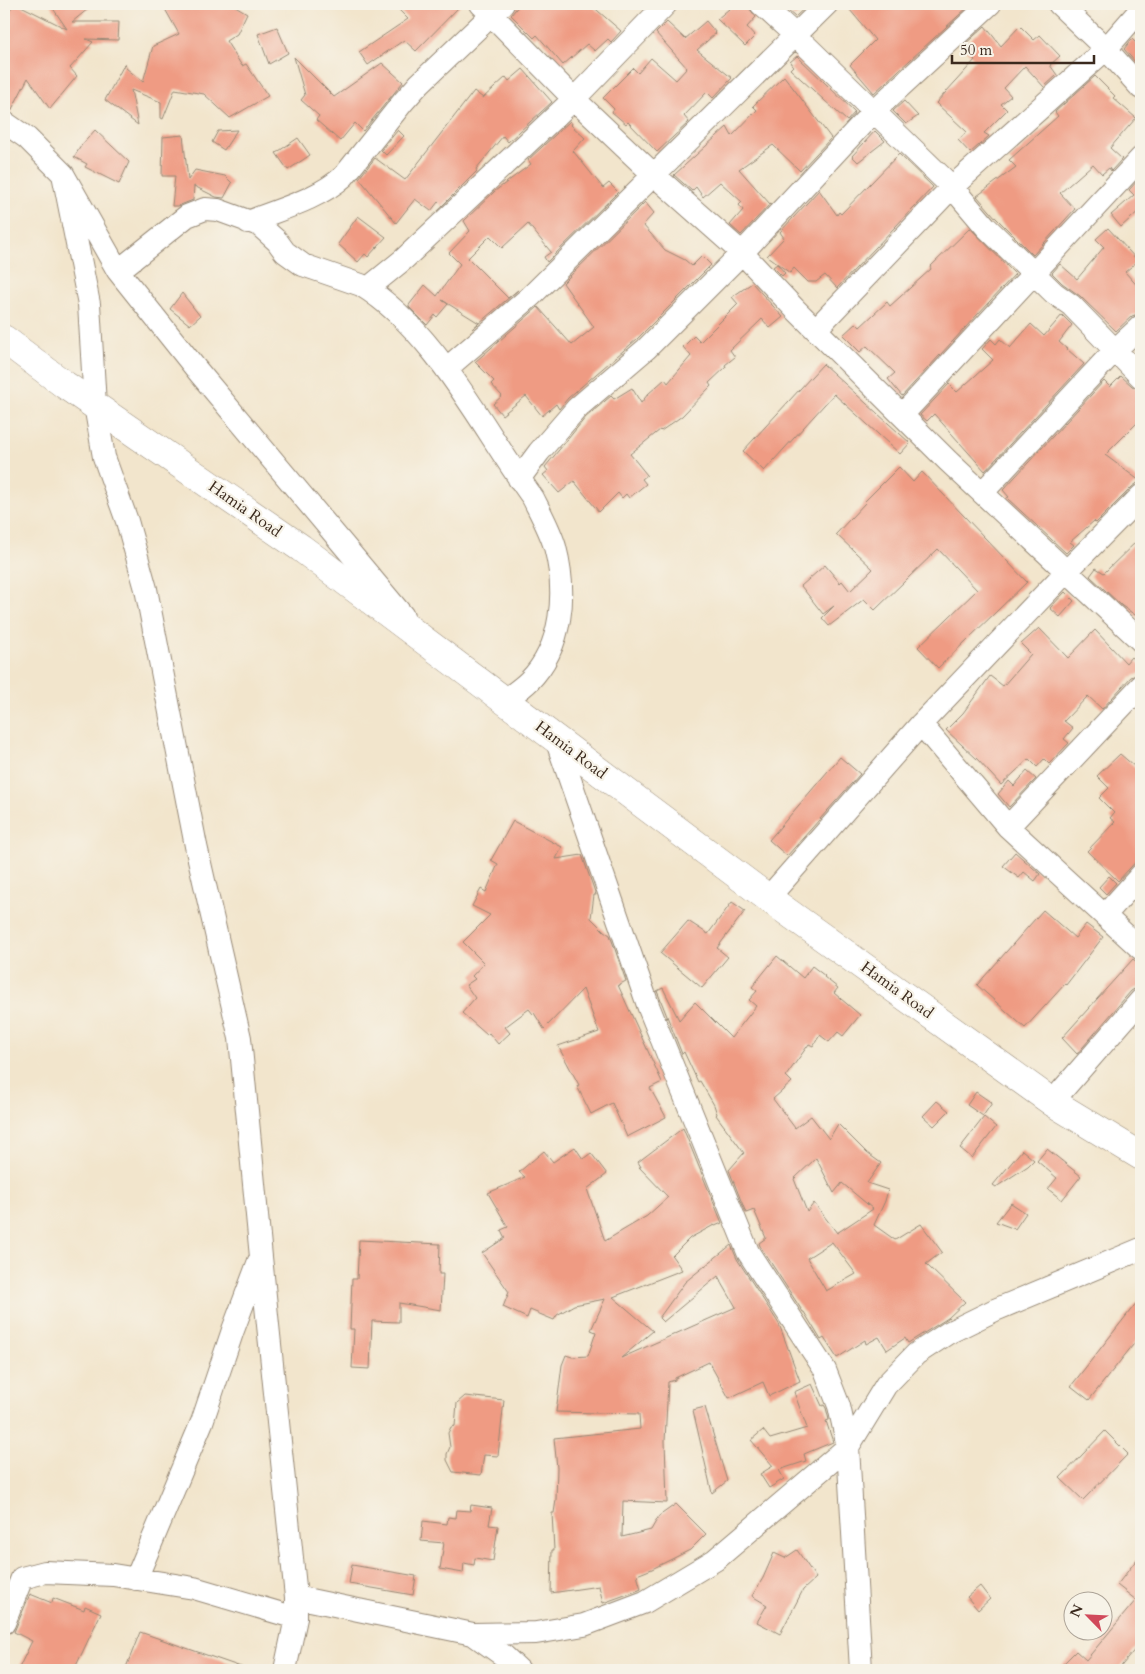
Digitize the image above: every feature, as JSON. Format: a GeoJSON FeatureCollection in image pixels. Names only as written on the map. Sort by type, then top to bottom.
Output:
{"type":"FeatureCollection","features":[{"type":"Feature","properties":{"kind":"street"},"geometry":{"type":"LineString","coordinates":[[367,289],[404,259],[574,99],[666,4]]}},
{"type":"Feature","properties":{"kind":"street"},"geometry":{"type":"LineString","coordinates":[[761,4],[952,187],[986,227],[1054,293],[1071,305],[1141,377]]}},
{"type":"Feature","properties":{"kind":"street"},"geometry":{"type":"LineString","coordinates":[[446,368],[531,296],[827,4]]}},
{"type":"Feature","properties":{"kind":"street"},"geometry":{"type":"LineString","coordinates":[[520,479],[539,452],[577,408],[646,349],[742,254],[874,111],[990,4]]}},
{"type":"Feature","properties":{"kind":"street"},"geometry":{"type":"LineString","coordinates":[[1059,4],[1106,49],[1141,88]]}},
{"type":"Feature","properties":{"kind":"street"},"geometry":{"type":"LineString","coordinates":[[248,222],[333,186],[344,176],[414,90],[492,8],[574,99],[742,254],[902,415],[1141,641]]}},
{"type":"Feature","properties":{"kind":"street"},"geometry":{"type":"LineString","coordinates":[[816,329],[952,187],[1106,49],[1141,9]]}},
{"type":"Feature","properties":{"kind":"street"},"geometry":{"type":"LineString","coordinates":[[4,122],[27,138],[63,174],[118,271],[197,370],[422,638]]}},
{"type":"Feature","properties":{"kind":"street"},"geometry":{"type":"LineString","coordinates":[[902,415],[1141,158]]}},
{"type":"Feature","properties":{"kind":"street"},"geometry":{"type":"LineString","coordinates":[[63,174],[89,304],[95,405],[104,456],[127,521],[146,589],[196,846],[240,1038],[260,1257],[296,1608],[285,1670]]}},
{"type":"Feature","properties":{"kind":"street"},"geometry":{"type":"LineString","coordinates":[[118,271],[187,216],[205,209],[218,210],[259,225],[285,252],[298,262],[361,285],[384,299],[424,340],[446,368],[533,498],[545,520],[555,548],[561,586],[558,632],[542,666],[529,681],[505,700]]}},
{"type":"Feature","properties":{"kind":"street"},"geometry":{"type":"LineString","coordinates":[[983,492],[1115,350],[1141,326]]}},
{"type":"Feature","properties":{"kind":"street","name":"Hamia Road"},"geometry":{"type":"LineString","coordinates":[[4,339],[65,385],[301,548],[768,898],[1052,1102],[1141,1156]]}},
{"type":"Feature","properties":{"kind":"street"},"geometry":{"type":"LineString","coordinates":[[768,898],[921,724],[1141,496]]}},
{"type":"Feature","properties":{"kind":"street"},"geometry":{"type":"LineString","coordinates":[[1008,827],[1141,686]]}},
{"type":"Feature","properties":{"kind":"street"},"geometry":{"type":"LineString","coordinates":[[921,724],[1008,827],[1141,949]]}},
{"type":"Feature","properties":{"kind":"street"},"geometry":{"type":"LineString","coordinates":[[556,739],[649,1008],[748,1252],[825,1370],[839,1406],[848,1447],[861,1670]]}},
{"type":"Feature","properties":{"kind":"street"},"geometry":{"type":"LineString","coordinates":[[1105,915],[1141,875]]}},
{"type":"Feature","properties":{"kind":"street"},"geometry":{"type":"LineString","coordinates":[[1052,1102],[1141,1000]]}},
{"type":"Feature","properties":{"kind":"street"},"geometry":{"type":"LineString","coordinates":[[4,1623],[22,1578],[45,1572],[136,1579],[296,1608],[473,1634],[536,1633],[584,1625],[645,1602],[715,1560],[848,1447],[886,1385],[916,1354],[948,1333],[995,1310],[1141,1249]]}},
{"type":"Feature","properties":{"kind":"street"},"geometry":{"type":"LineString","coordinates":[[136,1579],[202,1422],[260,1257]]}},
{"type":"Feature","properties":{"kind":"street"},"geometry":{"type":"LineString","coordinates":[[473,1634],[504,1656],[519,1670]]}},
{"type":"Feature","properties":{"kind":"building"},"geometry":{"type":"Polygon","coordinates":[[[13,4],[17,4],[67,29],[50,4],[94,4],[72,22],[119,22],[118,40],[86,39],[93,42],[70,68],[77,76],[50,109],[28,78],[11,111],[4,109],[4,22],[13,4]]]}},
{"type":"Feature","properties":{"kind":"building"},"geometry":{"type":"Polygon","coordinates":[[[174,4],[232,4],[247,13],[237,34],[226,41],[242,66],[246,64],[268,96],[230,118],[204,94],[175,89],[163,119],[161,118],[161,102],[131,90],[138,125],[105,100],[125,63],[126,68],[143,82],[153,46],[179,34],[165,9],[174,4]]]}},
{"type":"Feature","properties":{"kind":"building"},"geometry":{"type":"Polygon","coordinates":[[[393,4],[462,4],[416,51],[404,40],[368,65],[359,52],[408,19],[393,4]]]}},
{"type":"Feature","properties":{"kind":"building"},"geometry":{"type":"Polygon","coordinates":[[[520,4],[590,4],[621,31],[611,42],[608,39],[595,51],[587,44],[563,65],[537,35],[534,38],[511,15],[520,4]]]}},
{"type":"Feature","properties":{"kind":"building"},"geometry":{"type":"Polygon","coordinates":[[[735,4],[748,4],[756,17],[747,27],[755,36],[745,46],[717,19],[735,4]]]}},
{"type":"Feature","properties":{"kind":"building"},"geometry":{"type":"Polygon","coordinates":[[[780,4],[809,4],[795,17],[780,4]]]}},
{"type":"Feature","properties":{"kind":"building"},"geometry":{"type":"Polygon","coordinates":[[[845,4],[967,4],[969,6],[874,93],[850,65],[875,40],[845,4]]]}},
{"type":"Feature","properties":{"kind":"building"},"geometry":{"type":"Polygon","coordinates":[[[706,21],[716,33],[697,50],[732,78],[713,98],[707,92],[684,116],[689,122],[657,152],[628,122],[626,124],[612,112],[614,109],[603,98],[633,68],[638,73],[651,58],[676,80],[687,68],[656,33],[667,22],[685,39],[706,21]]]}},
{"type":"Feature","properties":{"kind":"building"},"geometry":{"type":"Polygon","coordinates":[[[985,26],[1001,46],[1020,26],[1034,40],[1040,35],[1060,56],[1050,65],[1057,75],[1044,87],[1025,66],[1004,88],[1011,96],[1001,104],[1007,110],[984,133],[989,136],[970,153],[958,140],[967,132],[936,103],[975,60],[963,46],[985,26]]]}},
{"type":"Feature","properties":{"kind":"building"},"geometry":{"type":"Polygon","coordinates":[[[277,27],[288,53],[269,64],[258,34],[277,27]]]}},
{"type":"Feature","properties":{"kind":"building"},"geometry":{"type":"Polygon","coordinates":[[[1132,39],[1141,48],[1141,69],[1124,49],[1132,39]]]}},
{"type":"Feature","properties":{"kind":"building"},"geometry":{"type":"Polygon","coordinates":[[[797,56],[855,112],[847,121],[790,69],[793,66],[790,62],[797,56]]]}},
{"type":"Feature","properties":{"kind":"building"},"geometry":{"type":"Polygon","coordinates":[[[294,57],[334,97],[382,63],[403,82],[363,131],[355,123],[340,141],[316,120],[319,116],[301,100],[305,95],[294,57]]]}},
{"type":"Feature","properties":{"kind":"building"},"geometry":{"type":"Polygon","coordinates":[[[523,69],[552,102],[508,142],[503,136],[476,169],[477,171],[442,206],[438,202],[431,211],[415,199],[396,223],[359,178],[375,158],[405,180],[474,91],[483,98],[506,77],[509,81],[523,69]]]}},
{"type":"Feature","properties":{"kind":"building"},"geometry":{"type":"Polygon","coordinates":[[[784,76],[831,138],[800,171],[773,145],[739,169],[770,204],[741,235],[730,225],[743,210],[739,205],[742,202],[720,182],[703,197],[696,187],[692,191],[674,175],[727,127],[732,136],[757,110],[753,106],[784,76]]]}},
{"type":"Feature","properties":{"kind":"building"},"geometry":{"type":"Polygon","coordinates":[[[1095,76],[1115,96],[1113,98],[1136,118],[1110,148],[1122,159],[1111,171],[1109,168],[1102,174],[1093,164],[1060,193],[1075,209],[1033,255],[977,196],[1016,167],[1009,160],[1058,116],[1055,112],[1095,76]]]}},
{"type":"Feature","properties":{"kind":"building"},"geometry":{"type":"Polygon","coordinates":[[[904,101],[918,116],[906,124],[893,111],[904,101]]]}},
{"type":"Feature","properties":{"kind":"building"},"geometry":{"type":"Polygon","coordinates":[[[570,121],[571,125],[585,138],[573,151],[603,188],[609,183],[618,192],[547,262],[544,257],[551,252],[528,224],[502,248],[490,236],[468,258],[508,298],[518,290],[472,329],[479,323],[442,300],[448,304],[427,325],[409,305],[425,285],[437,296],[460,264],[449,253],[470,231],[464,221],[495,191],[531,164],[528,160],[570,121]]]}},
{"type":"Feature","properties":{"kind":"building"},"geometry":{"type":"Polygon","coordinates":[[[95,130],[129,162],[119,184],[85,167],[87,164],[74,157],[95,130]]]}},
{"type":"Feature","properties":{"kind":"building"},"geometry":{"type":"Polygon","coordinates":[[[237,130],[224,150],[212,142],[218,131],[237,130]]]}},
{"type":"Feature","properties":{"kind":"building"},"geometry":{"type":"Polygon","coordinates":[[[398,130],[404,136],[386,155],[381,150],[398,130]]]}},
{"type":"Feature","properties":{"kind":"building"},"geometry":{"type":"Polygon","coordinates":[[[875,131],[885,141],[858,162],[852,156],[875,131]]]}},
{"type":"Feature","properties":{"kind":"building"},"geometry":{"type":"Polygon","coordinates":[[[183,135],[188,180],[195,170],[225,176],[232,183],[224,198],[216,197],[194,186],[193,200],[178,206],[172,206],[175,176],[162,176],[163,137],[183,135]]]}},
{"type":"Feature","properties":{"kind":"building"},"geometry":{"type":"Polygon","coordinates":[[[298,138],[310,155],[288,170],[276,153],[298,138]]]}},
{"type":"Feature","properties":{"kind":"building"},"geometry":{"type":"Polygon","coordinates":[[[899,154],[933,187],[837,288],[825,275],[816,282],[808,282],[794,268],[790,273],[767,256],[784,238],[780,232],[819,190],[837,215],[839,212],[841,214],[899,154]]]}},
{"type":"Feature","properties":{"kind":"building"},"geometry":{"type":"Polygon","coordinates":[[[1140,178],[1141,209],[1121,227],[1111,215],[1134,195],[1129,190],[1140,178]]]}},
{"type":"Feature","properties":{"kind":"building"},"geometry":{"type":"Polygon","coordinates":[[[645,202],[654,213],[643,225],[665,250],[685,260],[692,266],[702,256],[711,265],[637,339],[568,398],[559,409],[556,404],[542,416],[526,396],[502,415],[493,404],[502,396],[491,384],[494,381],[475,362],[538,307],[572,345],[594,327],[563,283],[645,202]]]}},
{"type":"Feature","properties":{"kind":"building"},"geometry":{"type":"Polygon","coordinates":[[[358,216],[386,237],[368,257],[365,254],[358,262],[338,244],[358,216]]]}},
{"type":"Feature","properties":{"kind":"building"},"geometry":{"type":"Polygon","coordinates":[[[970,228],[1015,274],[902,396],[888,379],[895,373],[867,346],[860,352],[843,335],[856,323],[860,327],[887,302],[890,306],[931,269],[930,267],[970,228]]]}},
{"type":"Feature","properties":{"kind":"building"},"geometry":{"type":"Polygon","coordinates":[[[1108,228],[1138,261],[1125,272],[1141,290],[1141,313],[1132,316],[1116,331],[1080,296],[1052,273],[1060,264],[1077,279],[1104,247],[1096,239],[1108,228]]]}},
{"type":"Feature","properties":{"kind":"building"},"geometry":{"type":"Polygon","coordinates":[[[777,264],[785,273],[782,276],[773,267],[777,264]]]}},
{"type":"Feature","properties":{"kind":"building"},"geometry":{"type":"Polygon","coordinates":[[[752,283],[783,317],[770,328],[762,319],[730,350],[735,357],[725,365],[726,367],[709,383],[711,386],[682,416],[660,430],[630,454],[647,475],[642,479],[646,484],[629,498],[626,494],[622,498],[618,493],[599,512],[574,481],[559,493],[543,475],[548,471],[545,467],[586,417],[611,396],[614,399],[632,388],[641,403],[665,379],[668,383],[691,356],[683,347],[694,336],[700,342],[738,304],[732,297],[752,283]]]}},
{"type":"Feature","properties":{"kind":"building"},"geometry":{"type":"Polygon","coordinates":[[[182,293],[200,316],[190,325],[170,309],[182,293]]]}},
{"type":"Feature","properties":{"kind":"building"},"geometry":{"type":"Polygon","coordinates":[[[1062,315],[1072,325],[1059,342],[1084,364],[985,471],[934,414],[927,421],[920,415],[949,384],[957,392],[993,360],[982,349],[991,339],[996,344],[1000,339],[1010,348],[1031,324],[1044,336],[1062,315]]]}},
{"type":"Feature","properties":{"kind":"building"},"geometry":{"type":"Polygon","coordinates":[[[823,364],[910,443],[900,454],[834,394],[764,471],[743,451],[823,364]]]}},
{"type":"Feature","properties":{"kind":"building"},"geometry":{"type":"Polygon","coordinates":[[[1121,376],[1132,386],[1141,390],[1141,419],[1105,455],[1140,481],[1096,523],[1094,521],[1070,542],[1074,545],[1066,553],[1007,498],[1009,497],[1003,490],[1104,381],[1110,387],[1121,376]]]}},
{"type":"Feature","properties":{"kind":"building"},"geometry":{"type":"Polygon","coordinates":[[[899,467],[913,482],[922,472],[1027,582],[938,668],[918,647],[977,590],[938,549],[875,610],[864,599],[829,626],[822,618],[834,606],[823,614],[801,586],[825,565],[840,583],[842,581],[850,591],[873,569],[836,534],[864,502],[899,467]]]}},
{"type":"Feature","properties":{"kind":"building"},"geometry":{"type":"Polygon","coordinates":[[[1141,537],[1141,619],[1122,606],[1090,576],[1096,568],[1104,573],[1141,537]]]}},
{"type":"Feature","properties":{"kind":"building"},"geometry":{"type":"Polygon","coordinates":[[[1065,592],[1074,601],[1060,617],[1050,608],[1065,592]]]}},
{"type":"Feature","properties":{"kind":"building"},"geometry":{"type":"Polygon","coordinates":[[[1039,628],[1068,658],[1095,630],[1126,663],[1131,657],[1141,666],[1141,673],[1131,677],[1102,709],[1088,696],[1064,721],[1073,728],[1064,739],[1069,743],[1049,764],[1044,759],[1037,767],[1029,759],[1001,785],[946,730],[963,713],[990,676],[1003,686],[1031,654],[1021,644],[1039,628]]]}},
{"type":"Feature","properties":{"kind":"building"},"geometry":{"type":"Polygon","coordinates":[[[1120,754],[1141,772],[1141,856],[1118,881],[1087,851],[1115,822],[1110,818],[1114,813],[1099,798],[1109,788],[1097,776],[1120,754]]]}},
{"type":"Feature","properties":{"kind":"building"},"geometry":{"type":"Polygon","coordinates":[[[840,757],[860,774],[787,856],[769,840],[840,757]]]}},
{"type":"Feature","properties":{"kind":"building"},"geometry":{"type":"Polygon","coordinates":[[[1027,771],[1036,779],[1009,807],[998,794],[1009,781],[1014,786],[1027,771]]]}},
{"type":"Feature","properties":{"kind":"building"},"geometry":{"type":"Polygon","coordinates":[[[513,821],[562,847],[556,859],[582,855],[596,895],[594,895],[591,918],[610,935],[626,981],[618,985],[662,1082],[650,1088],[666,1117],[627,1137],[612,1103],[591,1114],[577,1086],[579,1085],[558,1046],[599,1032],[583,989],[544,1029],[534,1013],[529,1009],[505,1027],[510,1033],[498,1044],[489,1033],[487,1035],[462,1013],[475,998],[466,985],[475,979],[472,976],[484,963],[463,942],[490,915],[472,906],[481,889],[486,892],[498,864],[491,860],[513,821]]]}},
{"type":"Feature","properties":{"kind":"building"},"geometry":{"type":"Polygon","coordinates":[[[1015,852],[1040,874],[1035,881],[1024,872],[1019,878],[1003,866],[1015,852]]]}},
{"type":"Feature","properties":{"kind":"building"},"geometry":{"type":"Polygon","coordinates":[[[1109,876],[1116,883],[1106,894],[1099,887],[1109,876]]]}},
{"type":"Feature","properties":{"kind":"building"},"geometry":{"type":"Polygon","coordinates":[[[732,902],[745,911],[717,948],[728,957],[702,988],[660,953],[688,921],[708,934],[732,902]]]}},
{"type":"Feature","properties":{"kind":"building"},"geometry":{"type":"Polygon","coordinates":[[[1043,910],[1075,938],[1086,924],[1103,937],[1066,985],[1025,1028],[977,985],[1043,910]]]}},
{"type":"Feature","properties":{"kind":"building"},"geometry":{"type":"Polygon","coordinates":[[[777,956],[803,978],[812,966],[838,988],[834,993],[860,1015],[843,1036],[838,1032],[829,1042],[820,1035],[813,1046],[809,1044],[786,1076],[792,1082],[773,1099],[795,1128],[811,1116],[829,1139],[838,1124],[867,1153],[881,1163],[867,1183],[888,1190],[874,1225],[895,1240],[921,1224],[942,1252],[926,1264],[965,1302],[948,1318],[908,1343],[905,1338],[887,1350],[879,1337],[866,1344],[865,1340],[837,1358],[824,1338],[821,1340],[760,1246],[759,1243],[766,1238],[754,1210],[746,1213],[729,1170],[744,1153],[716,1115],[714,1105],[700,1081],[698,1082],[684,1052],[682,1054],[657,991],[663,988],[679,1020],[695,1002],[731,1038],[756,1006],[749,1000],[757,991],[752,987],[777,956]],[[816,1158],[794,1179],[807,1212],[814,1203],[837,1233],[873,1209],[842,1183],[834,1193],[816,1158]],[[832,1242],[807,1258],[826,1291],[856,1274],[832,1242]]]}},
{"type":"Feature","properties":{"kind":"building"},"geometry":{"type":"Polygon","coordinates":[[[1133,959],[1141,966],[1141,987],[1131,991],[1077,1054],[1062,1038],[1133,959]]]}},
{"type":"Feature","properties":{"kind":"building"},"geometry":{"type":"Polygon","coordinates":[[[976,1092],[992,1103],[983,1116],[967,1105],[976,1092]]]}},
{"type":"Feature","properties":{"kind":"building"},"geometry":{"type":"Polygon","coordinates":[[[937,1101],[949,1111],[934,1126],[923,1116],[937,1101]]]}},
{"type":"Feature","properties":{"kind":"building"},"geometry":{"type":"Polygon","coordinates":[[[984,1117],[996,1127],[972,1158],[960,1148],[984,1117]]]}},
{"type":"Feature","properties":{"kind":"building"},"geometry":{"type":"Polygon","coordinates":[[[683,1128],[722,1223],[714,1225],[690,1238],[672,1256],[682,1270],[613,1297],[653,1331],[621,1358],[736,1307],[718,1276],[663,1322],[659,1318],[685,1282],[731,1245],[737,1259],[779,1324],[800,1381],[769,1396],[763,1382],[729,1398],[709,1362],[668,1382],[665,1441],[667,1503],[623,1501],[622,1537],[651,1530],[659,1516],[676,1504],[706,1534],[690,1550],[637,1575],[641,1589],[639,1590],[603,1603],[599,1586],[551,1593],[552,1550],[554,1550],[552,1513],[554,1513],[556,1500],[557,1468],[554,1438],[640,1429],[639,1414],[556,1412],[562,1365],[566,1355],[572,1357],[588,1356],[596,1332],[591,1330],[605,1299],[574,1305],[557,1315],[554,1320],[530,1310],[527,1318],[503,1307],[509,1292],[482,1253],[505,1238],[501,1230],[508,1227],[488,1193],[525,1177],[519,1172],[544,1151],[553,1162],[575,1147],[583,1159],[591,1153],[607,1174],[587,1189],[605,1241],[647,1216],[668,1197],[639,1167],[641,1167],[638,1162],[683,1128]]]}},
{"type":"Feature","properties":{"kind":"building"},"geometry":{"type":"Polygon","coordinates":[[[1047,1149],[1081,1176],[1062,1200],[1048,1189],[1057,1178],[1037,1161],[1047,1149]]]}},
{"type":"Feature","properties":{"kind":"building"},"geometry":{"type":"Polygon","coordinates":[[[1022,1150],[1034,1160],[996,1187],[993,1185],[1022,1150]]]}},
{"type":"Feature","properties":{"kind":"building"},"geometry":{"type":"Polygon","coordinates":[[[1011,1203],[1026,1213],[1015,1229],[996,1222],[1011,1203]]]}},
{"type":"Feature","properties":{"kind":"building"},"geometry":{"type":"Polygon","coordinates":[[[359,1240],[440,1244],[439,1274],[443,1274],[441,1310],[399,1303],[399,1322],[372,1321],[370,1369],[352,1368],[354,1329],[350,1329],[352,1279],[357,1279],[359,1240]]]}},
{"type":"Feature","properties":{"kind":"building"},"geometry":{"type":"Polygon","coordinates":[[[1141,1297],[1141,1335],[1089,1400],[1071,1386],[1141,1297]]]}},
{"type":"Feature","properties":{"kind":"building"},"geometry":{"type":"Polygon","coordinates":[[[812,1384],[822,1406],[824,1405],[826,1408],[829,1420],[826,1421],[833,1442],[804,1454],[806,1461],[779,1470],[784,1479],[769,1488],[760,1474],[773,1466],[751,1440],[763,1430],[770,1439],[807,1428],[794,1392],[812,1384]]]}},
{"type":"Feature","properties":{"kind":"building"},"geometry":{"type":"Polygon","coordinates":[[[465,1396],[504,1400],[498,1456],[484,1455],[481,1475],[453,1472],[447,1460],[450,1447],[448,1433],[451,1427],[455,1426],[457,1403],[465,1396]]]}},
{"type":"Feature","properties":{"kind":"building"},"geometry":{"type":"Polygon","coordinates":[[[705,1407],[727,1481],[712,1493],[693,1410],[705,1407]]]}},
{"type":"Feature","properties":{"kind":"building"},"geometry":{"type":"Polygon","coordinates":[[[1105,1431],[1128,1454],[1083,1500],[1060,1478],[1105,1431]]]}},
{"type":"Feature","properties":{"kind":"building"},"geometry":{"type":"Polygon","coordinates":[[[471,1505],[492,1508],[489,1525],[498,1526],[493,1561],[475,1558],[474,1565],[464,1563],[463,1573],[440,1569],[444,1543],[421,1541],[423,1521],[447,1524],[448,1517],[456,1518],[457,1510],[470,1511],[471,1505]]]}},
{"type":"Feature","properties":{"kind":"building"},"geometry":{"type":"Polygon","coordinates":[[[797,1550],[816,1578],[803,1590],[780,1634],[757,1622],[767,1605],[752,1596],[763,1578],[774,1553],[785,1558],[797,1550]]]}},
{"type":"Feature","properties":{"kind":"building"},"geometry":{"type":"Polygon","coordinates":[[[1141,1554],[1141,1642],[1118,1670],[1057,1670],[1076,1651],[1086,1660],[1101,1642],[1112,1642],[1112,1629],[1136,1600],[1117,1585],[1141,1554]]]}},
{"type":"Feature","properties":{"kind":"building"},"geometry":{"type":"Polygon","coordinates":[[[352,1565],[416,1576],[413,1595],[349,1584],[352,1565]]]}},
{"type":"Feature","properties":{"kind":"building"},"geometry":{"type":"Polygon","coordinates":[[[980,1586],[990,1599],[978,1610],[967,1597],[980,1586]]]}},
{"type":"Feature","properties":{"kind":"building"},"geometry":{"type":"Polygon","coordinates":[[[30,1594],[52,1603],[53,1598],[84,1610],[85,1606],[101,1613],[74,1670],[18,1670],[32,1641],[14,1632],[30,1594]]]}},
{"type":"Feature","properties":{"kind":"building"},"geometry":{"type":"Polygon","coordinates":[[[140,1632],[244,1668],[244,1670],[125,1670],[140,1632]]]}}]}
